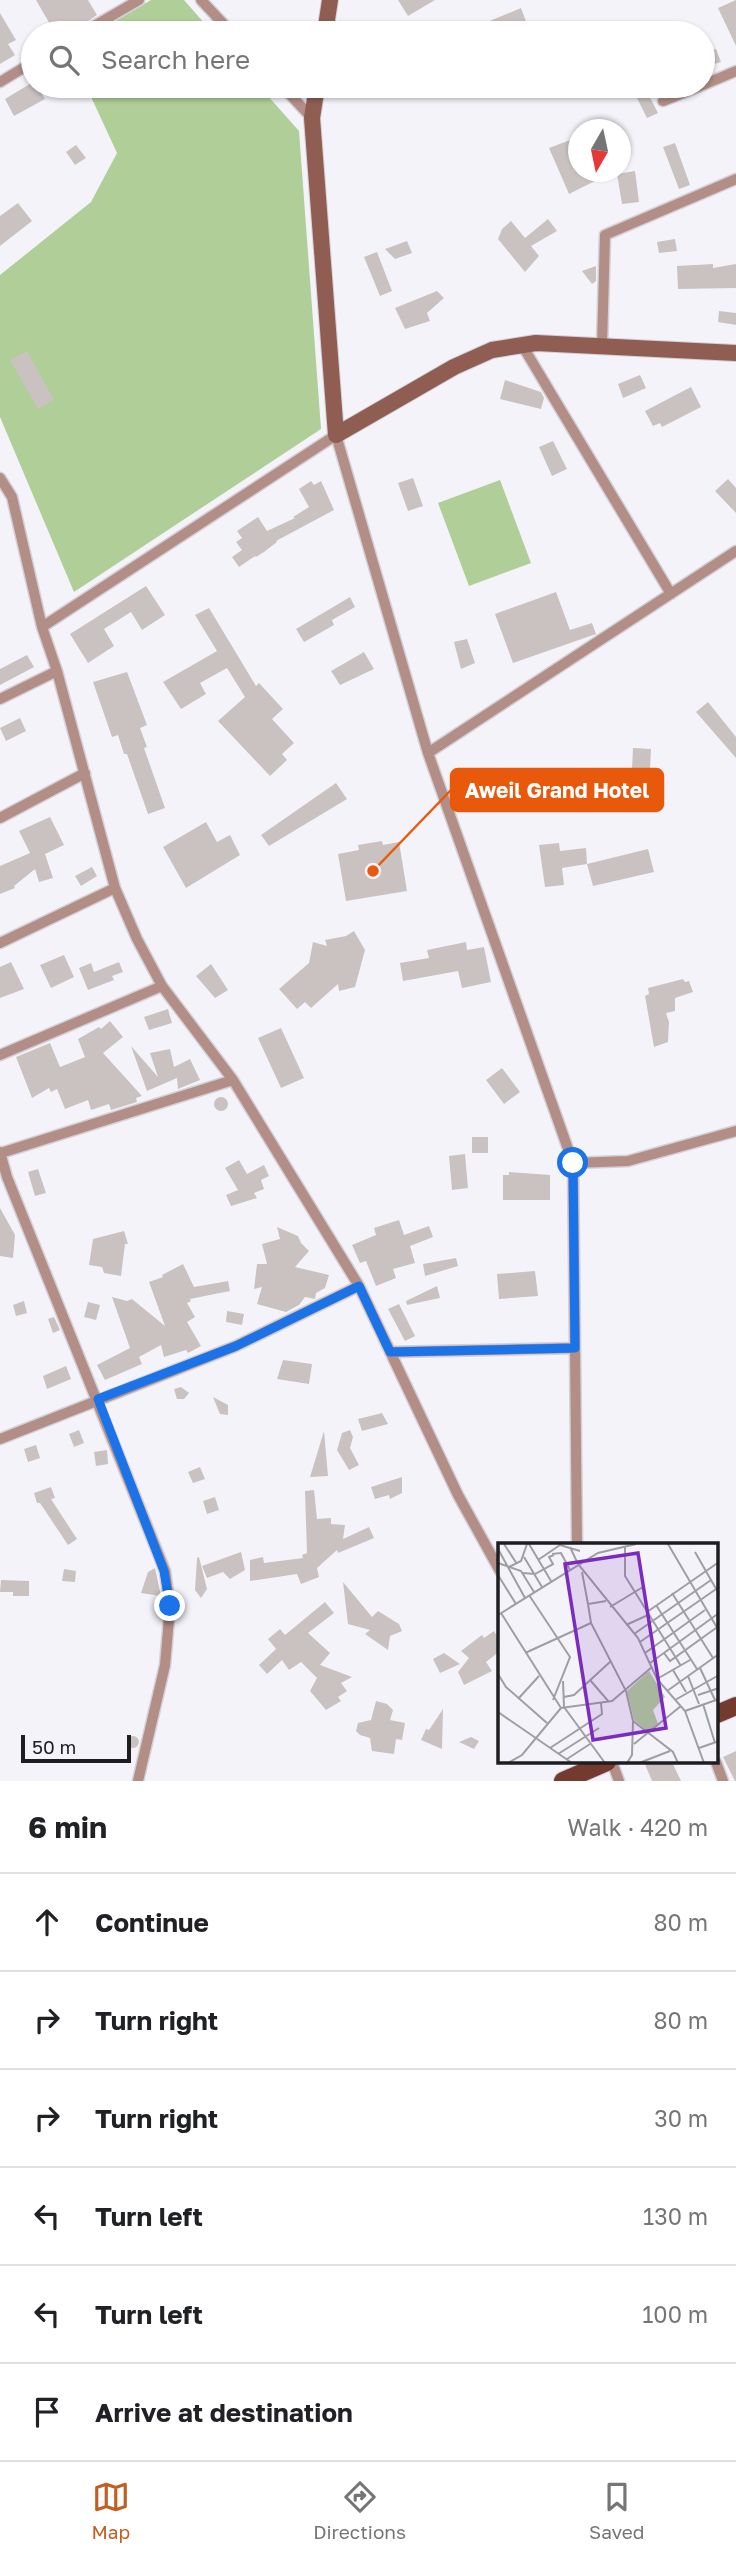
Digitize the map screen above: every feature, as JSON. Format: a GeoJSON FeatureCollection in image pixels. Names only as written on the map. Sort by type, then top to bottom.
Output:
{"type":"FeatureCollection","features":[{"type":"Feature","properties":{"kind":"main road"},"geometry":{"type":"LineString","coordinates":[[718,1714],[736,1706]]}},
{"type":"Feature","properties":{"kind":"main road"},"geometry":{"type":"LineString","coordinates":[[563,1781],[602,1764]]}},
{"type":"Feature","properties":{"kind":"street"},"geometry":{"type":"LineString","coordinates":[[103,21],[139,0]]}},
{"type":"Feature","properties":{"kind":"street"},"geometry":{"type":"LineString","coordinates":[[201,0],[221,21]]}},
{"type":"Feature","properties":{"kind":"street"},"geometry":{"type":"LineString","coordinates":[[327,21],[330,0]]}},
{"type":"Feature","properties":{"kind":"street"},"geometry":{"type":"LineString","coordinates":[[0,82],[21,69]]}},
{"type":"Feature","properties":{"kind":"street"},"geometry":{"type":"LineString","coordinates":[[715,79],[736,71]]}},
{"type":"Feature","properties":{"kind":"street"},"geometry":{"type":"LineString","coordinates":[[293,98],[312,118]]}},
{"type":"Feature","properties":{"kind":"street"},"geometry":{"type":"LineString","coordinates":[[315,98],[312,118],[336,435],[428,753],[573,1163],[577,1543]]}},
{"type":"Feature","properties":{"kind":"street"},"geometry":{"type":"LineString","coordinates":[[663,101],[670,98]]}},
{"type":"Feature","properties":{"kind":"street"},"geometry":{"type":"LineString","coordinates":[[602,346],[605,235],[736,179]]}},
{"type":"Feature","properties":{"kind":"street"},"geometry":{"type":"LineString","coordinates":[[41,627],[336,435],[454,368],[492,350],[536,343],[736,353]]}},
{"type":"Feature","properties":{"kind":"street"},"geometry":{"type":"LineString","coordinates":[[522,345],[671,594]]}},
{"type":"Feature","properties":{"kind":"street"},"geometry":{"type":"LineString","coordinates":[[0,478],[12,497],[41,627],[57,671],[115,888],[136,939],[162,986],[233,1080],[359,1286],[458,1495],[498,1567]]}},
{"type":"Feature","properties":{"kind":"street"},"geometry":{"type":"LineString","coordinates":[[0,501],[12,497]]}},
{"type":"Feature","properties":{"kind":"street"},"geometry":{"type":"LineString","coordinates":[[428,753],[736,551]]}},
{"type":"Feature","properties":{"kind":"street"},"geometry":{"type":"LineString","coordinates":[[0,699],[57,671]]}},
{"type":"Feature","properties":{"kind":"street"},"geometry":{"type":"LineString","coordinates":[[0,818],[85,773]]}},
{"type":"Feature","properties":{"kind":"street"},"geometry":{"type":"LineString","coordinates":[[0,943],[115,888]]}},
{"type":"Feature","properties":{"kind":"street"},"geometry":{"type":"LineString","coordinates":[[0,1055],[162,986]]}},
{"type":"Feature","properties":{"kind":"street"},"geometry":{"type":"LineString","coordinates":[[138,1781],[164,1665],[170,1606],[164,1571],[98,1399],[4,1180],[0,1152],[233,1080]]}},
{"type":"Feature","properties":{"kind":"street"},"geometry":{"type":"LineString","coordinates":[[573,1163],[628,1161],[736,1131]]}},
{"type":"Feature","properties":{"kind":"street"},"geometry":{"type":"LineString","coordinates":[[0,1439],[236,1346],[359,1286]]}},
{"type":"Feature","properties":{"kind":"street"},"geometry":{"type":"LineString","coordinates":[[390,1352],[575,1348]]}},
{"type":"Feature","properties":{"kind":"street"},"geometry":{"type":"LineString","coordinates":[[613,1764],[619,1781]]}},
{"type":"Feature","properties":{"kind":"street"},"geometry":{"type":"LineString","coordinates":[[717,1764],[723,1781]]}},
{"type":"Feature","properties":{"kind":"green space"},"geometry":{"type":"Polygon","coordinates":[[[151,0],[184,0],[202,21],[115,21],[151,0]]]}},
{"type":"Feature","properties":{"kind":"green space"},"geometry":{"type":"Polygon","coordinates":[[[92,98],[270,98],[299,131],[321,429],[74,592],[0,417],[0,275],[91,202],[117,153],[92,98]]]}},
{"type":"Feature","properties":{"kind":"green space"},"geometry":{"type":"Polygon","coordinates":[[[500,480],[531,563],[469,586],[438,503],[500,480]]]}},
{"type":"Feature","properties":{"kind":"building"},"geometry":{"type":"Polygon","coordinates":[[[36,0],[88,0],[97,15],[88,21],[48,21],[36,0]]]}},
{"type":"Feature","properties":{"kind":"building"},"geometry":{"type":"Polygon","coordinates":[[[398,0],[435,0],[408,16],[398,0]]]}},
{"type":"Feature","properties":{"kind":"building"},"geometry":{"type":"Polygon","coordinates":[[[736,0],[736,46],[718,8],[736,0]]]}},
{"type":"Feature","properties":{"kind":"building"},"geometry":{"type":"Polygon","coordinates":[[[521,8],[526,21],[490,21],[521,8]]]}},
{"type":"Feature","properties":{"kind":"building"},"geometry":{"type":"Polygon","coordinates":[[[0,13],[16,40],[8,44],[15,55],[0,64],[0,13]]]}},
{"type":"Feature","properties":{"kind":"building"},"geometry":{"type":"Polygon","coordinates":[[[715,49],[721,62],[715,64],[715,49]]]}},
{"type":"Feature","properties":{"kind":"building"},"geometry":{"type":"Polygon","coordinates":[[[21,89],[21,98],[45,99],[14,116],[5,99],[21,89]]]}},
{"type":"Feature","properties":{"kind":"building"},"geometry":{"type":"Polygon","coordinates":[[[637,98],[650,98],[658,113],[647,118],[637,98]]]}},
{"type":"Feature","properties":{"kind":"building"},"geometry":{"type":"Polygon","coordinates":[[[568,141],[568,182],[593,182],[569,194],[549,148],[568,141]]]}},
{"type":"Feature","properties":{"kind":"building"},"geometry":{"type":"Polygon","coordinates":[[[675,143],[690,185],[679,189],[663,147],[675,143]]]}},
{"type":"Feature","properties":{"kind":"building"},"geometry":{"type":"Polygon","coordinates":[[[76,145],[86,158],[75,165],[66,152],[76,145]]]}},
{"type":"Feature","properties":{"kind":"building"},"geometry":{"type":"Polygon","coordinates":[[[635,171],[639,202],[622,204],[618,182],[631,182],[631,172],[635,171]]]}},
{"type":"Feature","properties":{"kind":"building"},"geometry":{"type":"Polygon","coordinates":[[[18,203],[32,221],[0,246],[0,216],[18,203]]]}},
{"type":"Feature","properties":{"kind":"building"},"geometry":{"type":"Polygon","coordinates":[[[548,219],[557,231],[531,246],[539,256],[525,272],[498,239],[502,229],[511,221],[525,238],[548,219]]]}},
{"type":"Feature","properties":{"kind":"building"},"geometry":{"type":"Polygon","coordinates":[[[675,239],[677,251],[659,253],[657,242],[675,239]]]}},
{"type":"Feature","properties":{"kind":"building"},"geometry":{"type":"Polygon","coordinates":[[[407,241],[412,253],[395,259],[385,249],[407,241]]]}},
{"type":"Feature","properties":{"kind":"building"},"geometry":{"type":"Polygon","coordinates":[[[377,252],[392,291],[380,296],[364,257],[377,252]]]}},
{"type":"Feature","properties":{"kind":"building"},"geometry":{"type":"Polygon","coordinates":[[[713,264],[713,268],[736,264],[736,288],[678,289],[677,266],[713,264]]]}},
{"type":"Feature","properties":{"kind":"building"},"geometry":{"type":"Polygon","coordinates":[[[596,266],[596,281],[592,284],[582,271],[596,266]]]}},
{"type":"Feature","properties":{"kind":"building"},"geometry":{"type":"Polygon","coordinates":[[[437,291],[444,298],[427,313],[430,321],[405,329],[395,308],[437,291]]]}},
{"type":"Feature","properties":{"kind":"building"},"geometry":{"type":"Polygon","coordinates":[[[719,311],[736,313],[736,325],[718,322],[719,311]]]}},
{"type":"Feature","properties":{"kind":"building"},"geometry":{"type":"Polygon","coordinates":[[[27,351],[54,400],[38,409],[10,360],[27,351]]]}},
{"type":"Feature","properties":{"kind":"building"},"geometry":{"type":"Polygon","coordinates":[[[640,375],[646,388],[623,398],[618,384],[640,375]]]}},
{"type":"Feature","properties":{"kind":"building"},"geometry":{"type":"Polygon","coordinates":[[[505,380],[541,392],[544,398],[541,409],[500,399],[505,380]]]}},
{"type":"Feature","properties":{"kind":"building"},"geometry":{"type":"Polygon","coordinates":[[[691,387],[701,407],[662,427],[660,423],[653,426],[645,411],[691,387]]]}},
{"type":"Feature","properties":{"kind":"building"},"geometry":{"type":"Polygon","coordinates":[[[553,441],[567,469],[552,476],[539,447],[553,441]]]}},
{"type":"Feature","properties":{"kind":"building"},"geometry":{"type":"Polygon","coordinates":[[[413,478],[423,506],[408,511],[398,483],[413,478]]]}},
{"type":"Feature","properties":{"kind":"building"},"geometry":{"type":"Polygon","coordinates":[[[728,479],[736,488],[736,513],[715,491],[728,479]]]}},
{"type":"Feature","properties":{"kind":"building"},"geometry":{"type":"Polygon","coordinates":[[[311,481],[314,485],[321,481],[334,510],[276,541],[264,552],[239,567],[232,557],[242,550],[236,542],[242,538],[237,531],[258,517],[267,531],[295,518],[293,517],[309,507],[299,489],[311,481]]]}},
{"type":"Feature","properties":{"kind":"building"},"geometry":{"type":"Polygon","coordinates":[[[146,586],[165,615],[142,630],[131,612],[104,629],[114,646],[88,663],[70,634],[146,586]]]}},
{"type":"Feature","properties":{"kind":"building"},"geometry":{"type":"Polygon","coordinates":[[[556,592],[570,630],[592,623],[596,634],[513,663],[495,614],[556,592]]]}},
{"type":"Feature","properties":{"kind":"building"},"geometry":{"type":"Polygon","coordinates":[[[350,597],[355,607],[332,620],[334,625],[304,642],[296,629],[350,597]]]}},
{"type":"Feature","properties":{"kind":"building"},"geometry":{"type":"Polygon","coordinates":[[[209,608],[256,686],[259,683],[283,709],[272,719],[294,743],[282,754],[287,760],[270,776],[218,721],[245,697],[227,668],[200,683],[206,694],[181,709],[163,682],[217,651],[195,615],[209,608]]]}},
{"type":"Feature","properties":{"kind":"building"},"geometry":{"type":"Polygon","coordinates":[[[467,639],[475,663],[461,669],[454,642],[467,639]]]}},
{"type":"Feature","properties":{"kind":"building"},"geometry":{"type":"Polygon","coordinates":[[[364,652],[374,669],[340,685],[331,671],[364,652]]]}},
{"type":"Feature","properties":{"kind":"building"},"geometry":{"type":"Polygon","coordinates":[[[27,655],[34,667],[0,685],[0,669],[27,655]]]}},
{"type":"Feature","properties":{"kind":"building"},"geometry":{"type":"Polygon","coordinates":[[[127,672],[147,725],[140,728],[147,747],[144,748],[165,808],[148,814],[127,754],[124,754],[118,735],[112,737],[93,682],[127,672]]]}},
{"type":"Feature","properties":{"kind":"building"},"geometry":{"type":"Polygon","coordinates":[[[708,702],[736,737],[736,758],[696,712],[708,702]]]}},
{"type":"Feature","properties":{"kind":"building"},"geometry":{"type":"Polygon","coordinates":[[[20,718],[26,731],[6,741],[0,728],[20,718]]]}},
{"type":"Feature","properties":{"kind":"building"},"geometry":{"type":"Polygon","coordinates":[[[633,748],[651,749],[650,769],[632,769],[633,748]]]}},
{"type":"Feature","properties":{"kind":"building"},"geometry":{"type":"Polygon","coordinates":[[[336,783],[347,799],[269,846],[261,835],[336,783]]]}},
{"type":"Feature","properties":{"kind":"building"},"geometry":{"type":"Polygon","coordinates":[[[50,817],[64,845],[45,854],[53,878],[39,882],[35,869],[14,886],[15,888],[0,894],[0,866],[30,853],[19,831],[50,817]]]}},
{"type":"Feature","properties":{"kind":"building"},"geometry":{"type":"Polygon","coordinates":[[[206,822],[217,842],[230,835],[240,855],[186,888],[163,847],[206,822]]]}},
{"type":"Feature","properties":{"kind":"building"},"geometry":{"type":"Polygon","coordinates":[[[382,841],[383,845],[399,842],[407,891],[346,901],[338,854],[359,850],[358,845],[382,841]]]}},
{"type":"Feature","properties":{"kind":"building"},"geometry":{"type":"Polygon","coordinates":[[[559,843],[560,851],[586,848],[587,864],[562,868],[564,885],[545,887],[539,845],[559,843]]]}},
{"type":"Feature","properties":{"kind":"building"},"geometry":{"type":"Polygon","coordinates":[[[648,849],[654,872],[593,886],[587,864],[648,849]]]}},
{"type":"Feature","properties":{"kind":"building"},"geometry":{"type":"Polygon","coordinates":[[[92,867],[97,876],[81,886],[75,876],[92,867]]]}},
{"type":"Feature","properties":{"kind":"building"},"geometry":{"type":"Polygon","coordinates":[[[354,931],[365,950],[355,987],[339,991],[338,984],[311,1008],[305,1002],[297,1009],[279,989],[309,963],[313,942],[327,946],[325,940],[346,936],[354,931]]]}},
{"type":"Feature","properties":{"kind":"building"},"geometry":{"type":"Polygon","coordinates":[[[466,942],[467,950],[484,947],[491,982],[462,988],[458,971],[403,981],[400,963],[429,958],[427,950],[466,942]]]}},
{"type":"Feature","properties":{"kind":"building"},"geometry":{"type":"Polygon","coordinates":[[[64,955],[74,977],[51,988],[40,965],[64,955]]]}},
{"type":"Feature","properties":{"kind":"building"},"geometry":{"type":"Polygon","coordinates":[[[11,962],[24,989],[0,998],[0,967],[11,962]]]}},
{"type":"Feature","properties":{"kind":"building"},"geometry":{"type":"Polygon","coordinates":[[[119,962],[123,972],[112,976],[114,980],[88,990],[79,968],[91,963],[94,972],[119,962]]]}},
{"type":"Feature","properties":{"kind":"building"},"geometry":{"type":"Polygon","coordinates":[[[211,964],[228,990],[215,998],[196,976],[211,964]]]}},
{"type":"Feature","properties":{"kind":"building"},"geometry":{"type":"Polygon","coordinates":[[[683,979],[685,982],[689,981],[693,992],[675,998],[675,1011],[666,1013],[669,1022],[668,1042],[654,1047],[645,996],[649,994],[648,988],[683,979]]]}},
{"type":"Feature","properties":{"kind":"building"},"geometry":{"type":"Polygon","coordinates":[[[168,1009],[172,1023],[149,1030],[144,1017],[168,1009]]]}},
{"type":"Feature","properties":{"kind":"building"},"geometry":{"type":"Polygon","coordinates":[[[110,1021],[123,1037],[103,1053],[142,1096],[136,1098],[137,1102],[111,1110],[109,1104],[91,1110],[88,1100],[65,1109],[57,1089],[51,1092],[49,1088],[32,1098],[16,1057],[50,1043],[60,1067],[85,1057],[78,1039],[99,1027],[101,1029],[110,1021]]]}},
{"type":"Feature","properties":{"kind":"building"},"geometry":{"type":"Polygon","coordinates":[[[281,1028],[304,1078],[281,1088],[258,1038],[281,1028]]]}},
{"type":"Feature","properties":{"kind":"building"},"geometry":{"type":"Polygon","coordinates":[[[131,1046],[158,1077],[150,1053],[170,1049],[174,1067],[190,1059],[200,1080],[178,1089],[177,1078],[147,1091],[131,1046]]]}},
{"type":"Feature","properties":{"kind":"building"},"geometry":{"type":"Polygon","coordinates":[[[502,1068],[520,1092],[504,1104],[486,1080],[502,1068]]]}},
{"type":"Feature","properties":{"kind":"building"},"geometry":{"type":"Polygon","coordinates":[[[221,1097],[226,1099],[226,1109],[221,1111],[216,1109],[214,1104],[216,1099],[221,1097]]]}},
{"type":"Feature","properties":{"kind":"building"},"geometry":{"type":"Polygon","coordinates":[[[472,1137],[488,1137],[488,1153],[472,1153],[472,1137]]]}},
{"type":"Feature","properties":{"kind":"building"},"geometry":{"type":"Polygon","coordinates":[[[465,1154],[468,1188],[452,1190],[449,1156],[465,1154]]]}},
{"type":"Feature","properties":{"kind":"building"},"geometry":{"type":"Polygon","coordinates":[[[239,1160],[247,1174],[264,1165],[269,1176],[261,1180],[264,1189],[254,1193],[257,1198],[231,1206],[226,1195],[238,1190],[225,1168],[239,1160]]]}},
{"type":"Feature","properties":{"kind":"building"},"geometry":{"type":"Polygon","coordinates":[[[38,1169],[46,1193],[35,1196],[28,1172],[38,1169]]]}},
{"type":"Feature","properties":{"kind":"building"},"geometry":{"type":"Polygon","coordinates":[[[509,1172],[550,1175],[550,1200],[503,1200],[503,1175],[509,1175],[509,1172]]]}},
{"type":"Feature","properties":{"kind":"building"},"geometry":{"type":"Polygon","coordinates":[[[0,1208],[15,1235],[13,1258],[0,1256],[0,1208]]]}},
{"type":"Feature","properties":{"kind":"building"},"geometry":{"type":"Polygon","coordinates":[[[399,1220],[404,1235],[429,1226],[433,1237],[410,1246],[415,1263],[393,1269],[396,1278],[376,1286],[366,1261],[360,1263],[352,1245],[376,1235],[374,1228],[399,1220]]]}},
{"type":"Feature","properties":{"kind":"building"},"geometry":{"type":"Polygon","coordinates":[[[277,1227],[298,1236],[309,1251],[295,1267],[329,1275],[325,1288],[316,1293],[315,1299],[305,1297],[299,1305],[286,1312],[257,1304],[262,1287],[254,1289],[257,1264],[267,1264],[262,1244],[280,1239],[277,1227]]]}},
{"type":"Feature","properties":{"kind":"building"},"geometry":{"type":"Polygon","coordinates":[[[124,1231],[128,1244],[125,1244],[121,1276],[104,1273],[102,1267],[89,1265],[93,1239],[124,1231]]]}},
{"type":"Feature","properties":{"kind":"building"},"geometry":{"type":"Polygon","coordinates":[[[456,1258],[458,1266],[425,1276],[423,1264],[456,1258]]]}},
{"type":"Feature","properties":{"kind":"building"},"geometry":{"type":"Polygon","coordinates":[[[183,1264],[194,1287],[228,1281],[230,1291],[190,1299],[187,1303],[195,1317],[187,1322],[201,1346],[188,1353],[186,1350],[164,1357],[161,1345],[139,1357],[142,1364],[105,1380],[97,1365],[130,1348],[112,1297],[127,1301],[132,1299],[165,1326],[149,1282],[163,1277],[162,1275],[183,1264]]]}},
{"type":"Feature","properties":{"kind":"building"},"geometry":{"type":"Polygon","coordinates":[[[535,1271],[538,1296],[499,1299],[497,1274],[535,1271]]]}},
{"type":"Feature","properties":{"kind":"building"},"geometry":{"type":"Polygon","coordinates":[[[437,1286],[440,1298],[407,1305],[406,1301],[437,1286]]]}},
{"type":"Feature","properties":{"kind":"building"},"geometry":{"type":"Polygon","coordinates":[[[24,1301],[27,1313],[16,1316],[13,1305],[24,1301]]]}},
{"type":"Feature","properties":{"kind":"building"},"geometry":{"type":"Polygon","coordinates":[[[88,1302],[100,1305],[96,1320],[84,1317],[88,1302]]]}},
{"type":"Feature","properties":{"kind":"building"},"geometry":{"type":"Polygon","coordinates":[[[399,1304],[415,1336],[405,1341],[388,1309],[399,1304]]]}},
{"type":"Feature","properties":{"kind":"building"},"geometry":{"type":"Polygon","coordinates":[[[227,1311],[244,1314],[242,1325],[226,1322],[227,1311]]]}},
{"type":"Feature","properties":{"kind":"building"},"geometry":{"type":"Polygon","coordinates":[[[54,1317],[60,1330],[53,1333],[48,1319],[54,1317]]]}},
{"type":"Feature","properties":{"kind":"building"},"geometry":{"type":"Polygon","coordinates":[[[283,1360],[312,1364],[309,1384],[277,1379],[283,1360]]]}},
{"type":"Feature","properties":{"kind":"building"},"geometry":{"type":"Polygon","coordinates":[[[66,1366],[71,1379],[47,1389],[43,1376],[66,1366]]]}},
{"type":"Feature","properties":{"kind":"building"},"geometry":{"type":"Polygon","coordinates":[[[181,1387],[189,1393],[184,1399],[177,1399],[174,1389],[181,1387]]]}},
{"type":"Feature","properties":{"kind":"building"},"geometry":{"type":"Polygon","coordinates":[[[213,1397],[228,1405],[228,1415],[220,1414],[213,1397]]]}},
{"type":"Feature","properties":{"kind":"building"},"geometry":{"type":"Polygon","coordinates":[[[382,1413],[388,1424],[362,1431],[358,1419],[382,1413]]]}},
{"type":"Feature","properties":{"kind":"building"},"geometry":{"type":"Polygon","coordinates":[[[79,1430],[84,1443],[74,1447],[69,1434],[79,1430]]]}},
{"type":"Feature","properties":{"kind":"building"},"geometry":{"type":"Polygon","coordinates":[[[350,1430],[353,1437],[350,1448],[359,1465],[349,1470],[337,1450],[342,1433],[350,1430]]]}},
{"type":"Feature","properties":{"kind":"building"},"geometry":{"type":"Polygon","coordinates":[[[324,1431],[328,1476],[310,1477],[324,1431]]]}},
{"type":"Feature","properties":{"kind":"building"},"geometry":{"type":"Polygon","coordinates":[[[36,1445],[40,1458],[28,1462],[24,1449],[36,1445]]]}},
{"type":"Feature","properties":{"kind":"building"},"geometry":{"type":"Polygon","coordinates":[[[107,1450],[108,1464],[96,1466],[94,1452],[107,1450]]]}},
{"type":"Feature","properties":{"kind":"building"},"geometry":{"type":"Polygon","coordinates":[[[200,1467],[205,1479],[193,1483],[188,1472],[200,1467]]]}},
{"type":"Feature","properties":{"kind":"building"},"geometry":{"type":"Polygon","coordinates":[[[402,1477],[402,1493],[390,1499],[389,1495],[375,1499],[371,1487],[402,1477]]]}},
{"type":"Feature","properties":{"kind":"building"},"geometry":{"type":"Polygon","coordinates":[[[51,1487],[55,1498],[51,1499],[77,1539],[68,1545],[40,1503],[37,1503],[34,1493],[51,1487]]]}},
{"type":"Feature","properties":{"kind":"building"},"geometry":{"type":"Polygon","coordinates":[[[314,1490],[317,1519],[331,1518],[331,1524],[345,1525],[343,1539],[369,1527],[374,1538],[338,1553],[337,1550],[317,1568],[319,1577],[301,1584],[297,1574],[250,1581],[250,1560],[263,1557],[264,1563],[303,1558],[302,1555],[307,1553],[305,1491],[314,1490]]]}},
{"type":"Feature","properties":{"kind":"building"},"geometry":{"type":"Polygon","coordinates":[[[215,1497],[219,1510],[207,1514],[203,1501],[215,1497]]]}},
{"type":"Feature","properties":{"kind":"building"},"geometry":{"type":"Polygon","coordinates":[[[241,1552],[245,1570],[230,1579],[223,1572],[207,1578],[202,1566],[241,1552]]]}},
{"type":"Feature","properties":{"kind":"building"},"geometry":{"type":"Polygon","coordinates":[[[199,1557],[207,1589],[201,1598],[195,1590],[199,1557]]]}},
{"type":"Feature","properties":{"kind":"building"},"geometry":{"type":"Polygon","coordinates":[[[155,1568],[161,1596],[141,1593],[148,1572],[155,1568]]]}},
{"type":"Feature","properties":{"kind":"building"},"geometry":{"type":"Polygon","coordinates":[[[64,1569],[76,1571],[75,1582],[62,1581],[64,1569]]]}},
{"type":"Feature","properties":{"kind":"building"},"geometry":{"type":"Polygon","coordinates":[[[1,1580],[29,1581],[29,1596],[13,1596],[13,1592],[0,1592],[1,1580]]]}},
{"type":"Feature","properties":{"kind":"building"},"geometry":{"type":"Polygon","coordinates":[[[343,1582],[372,1617],[378,1611],[399,1624],[402,1631],[390,1636],[388,1650],[365,1634],[370,1630],[348,1624],[343,1582]]]}},
{"type":"Feature","properties":{"kind":"building"},"geometry":{"type":"Polygon","coordinates":[[[325,1602],[334,1613],[308,1633],[330,1653],[320,1665],[352,1677],[341,1683],[347,1691],[338,1697],[341,1701],[326,1710],[310,1691],[317,1678],[301,1662],[289,1670],[282,1660],[267,1674],[259,1665],[276,1649],[268,1639],[280,1629],[285,1635],[325,1602]]]}},
{"type":"Feature","properties":{"kind":"building"},"geometry":{"type":"Polygon","coordinates":[[[494,1631],[498,1638],[498,1653],[486,1662],[492,1671],[464,1685],[458,1672],[469,1658],[461,1651],[482,1635],[484,1638],[494,1631]]]}},
{"type":"Feature","properties":{"kind":"building"},"geometry":{"type":"Polygon","coordinates":[[[444,1653],[460,1664],[440,1673],[433,1659],[444,1653]]]}},
{"type":"Feature","properties":{"kind":"building"},"geometry":{"type":"Polygon","coordinates":[[[376,1701],[387,1704],[393,1710],[390,1720],[405,1723],[402,1740],[396,1739],[394,1754],[372,1751],[370,1738],[356,1731],[358,1723],[371,1720],[376,1701]]]}},
{"type":"Feature","properties":{"kind":"building"},"geometry":{"type":"Polygon","coordinates":[[[443,1709],[442,1749],[421,1740],[426,1729],[429,1730],[443,1709]]]}},
{"type":"Feature","properties":{"kind":"building"},"geometry":{"type":"Polygon","coordinates":[[[133,1736],[139,1742],[133,1748],[127,1742],[133,1736]]]}},
{"type":"Feature","properties":{"kind":"building"},"geometry":{"type":"Polygon","coordinates":[[[471,1737],[479,1741],[474,1749],[459,1742],[471,1737]]]}},
{"type":"Feature","properties":{"kind":"building"},"geometry":{"type":"Polygon","coordinates":[[[736,1751],[736,1781],[735,1781],[723,1757],[736,1751]]]}},
{"type":"Feature","properties":{"kind":"building"},"geometry":{"type":"Polygon","coordinates":[[[645,1764],[673,1764],[681,1781],[652,1781],[645,1764]]]}},
{"type":"Feature","properties":{"kind":"place","name":"Aweil Grand Hotel"},"geometry":{"type":"Point","coordinates":[373,871]}},
{"type":"Feature","properties":{"kind":"route"},"geometry":{"type":"LineString","coordinates":[[170,1606],[164,1571],[98,1399],[236,1346],[359,1286],[390,1352],[575,1348],[573,1163]]}}]}
